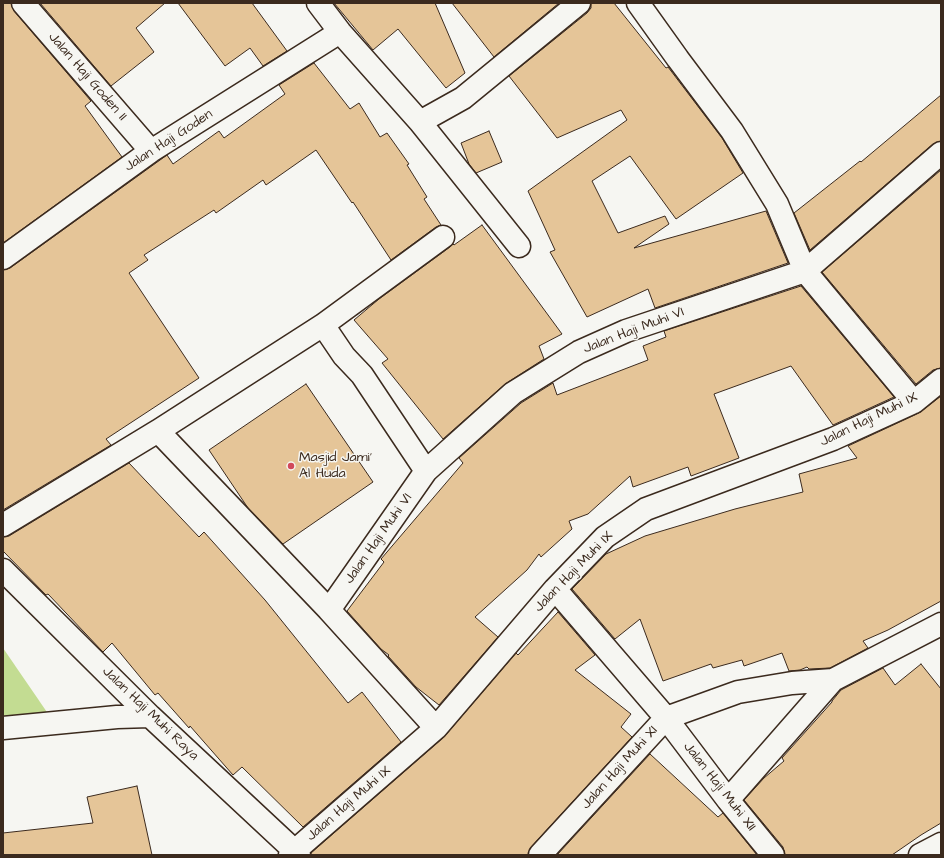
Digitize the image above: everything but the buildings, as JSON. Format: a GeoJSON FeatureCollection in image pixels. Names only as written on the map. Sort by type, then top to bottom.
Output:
{"type":"FeatureCollection","features":[{"type":"Feature","properties":{"kind":"street","name":"Jalan Haji Goden II"},"geometry":{"type":"LineString","coordinates":[[23,3],[151,150]]}},
{"type":"Feature","properties":{"kind":"street"},"geometry":{"type":"LineString","coordinates":[[318,3],[340,32],[420,122],[519,246]]}},
{"type":"Feature","properties":{"kind":"street"},"geometry":{"type":"LineString","coordinates":[[420,122],[463,98],[580,3]]}},
{"type":"Feature","properties":{"kind":"street"},"geometry":{"type":"LineString","coordinates":[[638,3],[732,131],[776,204],[805,271],[914,402]]}},
{"type":"Feature","properties":{"kind":"street","name":"Jalan Haji Goden"},"geometry":{"type":"LineString","coordinates":[[3,258],[151,150],[340,32]]}},
{"type":"Feature","properties":{"kind":"street"},"geometry":{"type":"LineString","coordinates":[[805,271],[941,153]]}},
{"type":"Feature","properties":{"kind":"street"},"geometry":{"type":"LineString","coordinates":[[3,525],[158,432],[323,325],[443,236]]}},
{"type":"Feature","properties":{"kind":"street","name":"Jalan Haji Muhi VI"},"geometry":{"type":"LineString","coordinates":[[330,610],[426,471],[513,393],[579,352],[626,331],[805,271]]}},
{"type":"Feature","properties":{"kind":"street"},"geometry":{"type":"LineString","coordinates":[[323,325],[344,356],[362,375],[426,471]]}},
{"type":"Feature","properties":{"kind":"street","name":"Jalan Haji Muhi IX"},"geometry":{"type":"LineString","coordinates":[[295,854],[436,728],[555,589],[605,537],[646,509],[833,439],[914,402],[941,380]]}},
{"type":"Feature","properties":{"kind":"street"},"geometry":{"type":"LineString","coordinates":[[158,432],[330,610],[436,728]]}},
{"type":"Feature","properties":{"kind":"street","name":"Jalan Haji Muhi Raya"},"geometry":{"type":"LineString","coordinates":[[3,570],[150,716],[295,854]]}},
{"type":"Feature","properties":{"kind":"street","name":"Jalan Haji Muhi XI"},"geometry":{"type":"LineString","coordinates":[[540,855],[666,718],[555,589]]}},
{"type":"Feature","properties":{"kind":"street"},"geometry":{"type":"LineString","coordinates":[[728,800],[833,680],[941,624]]}},
{"type":"Feature","properties":{"kind":"street"},"geometry":{"type":"LineString","coordinates":[[666,718],[738,692],[792,683],[833,680]]}},
{"type":"Feature","properties":{"kind":"street"},"geometry":{"type":"LineString","coordinates":[[3,728],[117,717],[150,716]]}},
{"type":"Feature","properties":{"kind":"street","name":"Jalan Haji Muhi XII"},"geometry":{"type":"LineString","coordinates":[[666,718],[728,800],[773,855]]}},
{"type":"Feature","properties":{"kind":"street"},"geometry":{"type":"LineString","coordinates":[[920,855],[941,844]]}},
{"type":"Feature","properties":{"kind":"green space"},"geometry":{"type":"Polygon","coordinates":[[[3,648],[51,718],[3,719],[3,648]]]}},
{"type":"Feature","properties":{"kind":"place","name":"Masjid Jami' Al Huda"},"geometry":{"type":"Point","coordinates":[291,466]}}]}
